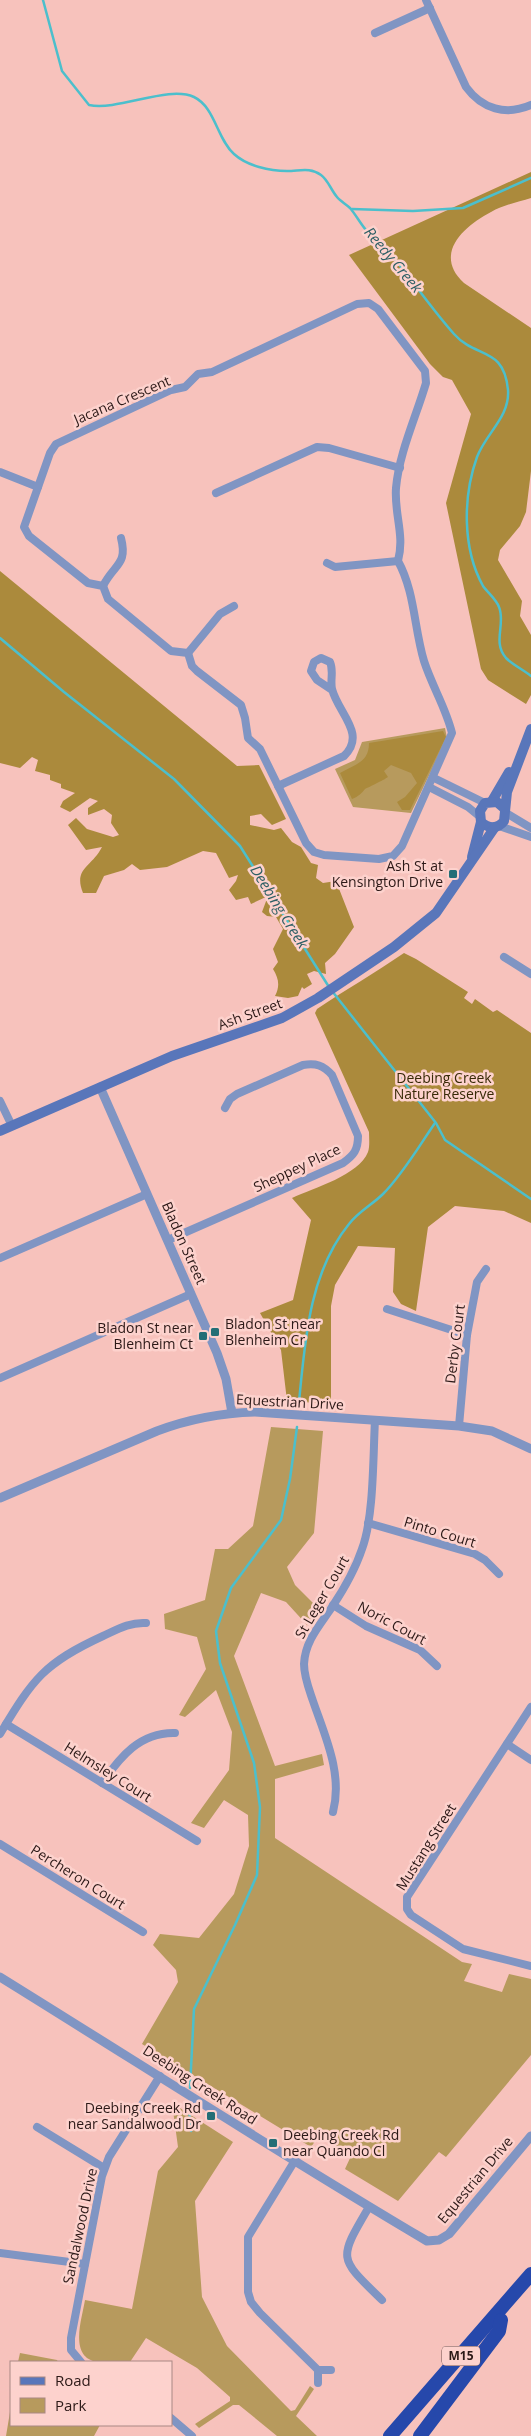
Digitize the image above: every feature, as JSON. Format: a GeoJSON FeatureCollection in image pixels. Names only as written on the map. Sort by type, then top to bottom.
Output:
{"type":"FeatureCollection","features":[{"type":"Feature","properties":{"kind":"highway","name":"M15"},"geometry":{"type":"LineString","coordinates":[[390,2436],[531,2274]]}},
{"type":"Feature","properties":{"kind":"highway","name":"M15"},"geometry":{"type":"LineString","coordinates":[[400,2436],[531,2284]]}},
{"type":"Feature","properties":{"kind":"highway"},"geometry":{"type":"LineString","coordinates":[[420,2436],[499,2330],[501,2320]]}},
{"type":"Feature","properties":{"kind":"main road"},"geometry":{"type":"LineString","coordinates":[[522,751],[480,811],[480,819],[490,827],[497,827],[504,821],[507,792],[531,729]]}},
{"type":"Feature","properties":{"kind":"main road"},"geometry":{"type":"LineString","coordinates":[[488,802],[497,802],[506,811]]}},
{"type":"Feature","properties":{"kind":"main road","name":"Ash Street"},"geometry":{"type":"LineString","coordinates":[[470,865],[480,819]]}},
{"type":"Feature","properties":{"kind":"main road","name":"Ash Street"},"geometry":{"type":"LineString","coordinates":[[0,1131],[172,1056],[282,1018],[318,998],[402,942],[436,914],[497,827]]}},
{"type":"Feature","properties":{"kind":"street"},"geometry":{"type":"LineString","coordinates":[[426,0],[466,87],[472,95],[480,102],[501,110],[514,110],[531,105]]}},
{"type":"Feature","properties":{"kind":"street"},"geometry":{"type":"LineString","coordinates":[[375,33],[430,8]]}},
{"type":"Feature","properties":{"kind":"street","name":"Jacana Crescent"},"geometry":{"type":"LineString","coordinates":[[103,586],[88,584],[29,536],[24,527],[50,453],[56,444],[64,438],[172,390],[185,387],[198,374],[212,372],[357,304],[369,303],[378,309],[425,371],[426,384],[400,468],[396,501],[402,546],[398,561],[406,575],[423,660],[449,718],[452,733],[434,778],[402,846],[393,856],[379,859],[324,855],[314,852],[306,842],[260,749],[248,738],[246,718],[241,705],[197,671],[192,666],[188,653]]}},
{"type":"Feature","properties":{"kind":"street"},"geometry":{"type":"LineString","coordinates":[[216,493],[317,447],[329,448],[400,468]]}},
{"type":"Feature","properties":{"kind":"street"},"geometry":{"type":"LineString","coordinates":[[0,472],[38,487]]}},
{"type":"Feature","properties":{"kind":"street"},"geometry":{"type":"LineString","coordinates":[[121,538],[125,552],[120,563],[103,586],[108,599],[171,651],[188,653],[220,614],[234,606]]}},
{"type":"Feature","properties":{"kind":"street"},"geometry":{"type":"LineString","coordinates":[[327,563],[335,567],[398,561]]}},
{"type":"Feature","properties":{"kind":"street"},"geometry":{"type":"LineString","coordinates":[[278,786],[344,756],[352,749],[354,738],[332,690]]}},
{"type":"Feature","properties":{"kind":"street"},"geometry":{"type":"LineString","coordinates":[[434,778],[488,802]]}},
{"type":"Feature","properties":{"kind":"street"},"geometry":{"type":"LineString","coordinates":[[429,787],[468,807],[480,819]]}},
{"type":"Feature","properties":{"kind":"street"},"geometry":{"type":"LineString","coordinates":[[506,811],[531,828]]}},
{"type":"Feature","properties":{"kind":"street"},"geometry":{"type":"LineString","coordinates":[[497,827],[531,837]]}},
{"type":"Feature","properties":{"kind":"street"},"geometry":{"type":"LineString","coordinates":[[504,957],[531,974]]}},
{"type":"Feature","properties":{"kind":"street","name":"Sheppey Place"},"geometry":{"type":"LineString","coordinates":[[168,1240],[343,1163],[354,1155],[358,1147],[358,1136],[332,1075],[325,1068],[314,1064],[303,1065],[237,1094],[230,1099],[225,1108]]}},
{"type":"Feature","properties":{"kind":"street","name":"Bladon Street"},"geometry":{"type":"LineString","coordinates":[[100,1088],[223,1366],[232,1413]]}},
{"type":"Feature","properties":{"kind":"street"},"geometry":{"type":"LineString","coordinates":[[0,1101],[12,1126]]}},
{"type":"Feature","properties":{"kind":"street"},"geometry":{"type":"LineString","coordinates":[[0,1258],[147,1194]]}},
{"type":"Feature","properties":{"kind":"street","name":"Derby Court"},"geometry":{"type":"LineString","coordinates":[[458,1426],[468,1335],[477,1282],[486,1268]]}},
{"type":"Feature","properties":{"kind":"street"},"geometry":{"type":"LineString","coordinates":[[0,1378],[191,1294]]}},
{"type":"Feature","properties":{"kind":"street"},"geometry":{"type":"LineString","coordinates":[[386,1309],[468,1335]]}},
{"type":"Feature","properties":{"kind":"street","name":"Equestrian Drive"},"geometry":{"type":"LineString","coordinates":[[0,1498],[157,1430],[181,1422],[232,1413],[255,1412],[458,1426],[492,1432],[531,1449]]}},
{"type":"Feature","properties":{"kind":"street","name":"St Leger Court"},"geometry":{"type":"LineString","coordinates":[[333,1812],[337,1798],[328,1741],[306,1680],[304,1664],[307,1649],[314,1632],[333,1606],[354,1571],[363,1547],[368,1523],[375,1420]]}},
{"type":"Feature","properties":{"kind":"street","name":"Pinto Court"},"geometry":{"type":"LineString","coordinates":[[368,1523],[475,1554],[485,1560],[499,1574]]}},
{"type":"Feature","properties":{"kind":"street","name":"Noric Court"},"geometry":{"type":"LineString","coordinates":[[333,1606],[366,1626],[420,1650],[437,1666]]}},
{"type":"Feature","properties":{"kind":"street"},"geometry":{"type":"LineString","coordinates":[[0,1734],[31,1684],[51,1665],[73,1650],[132,1622],[146,1624]]}},
{"type":"Feature","properties":{"kind":"street","name":"Mustang Street"},"geometry":{"type":"LineString","coordinates":[[531,1707],[407,1897],[406,1904],[411,1915],[463,1949],[531,1966]]}},
{"type":"Feature","properties":{"kind":"street","name":"Helmsley Court"},"geometry":{"type":"LineString","coordinates":[[6,1724],[196,1841]]}},
{"type":"Feature","properties":{"kind":"street"},"geometry":{"type":"LineString","coordinates":[[102,1783],[118,1761],[131,1749],[160,1732],[175,1733]]}},
{"type":"Feature","properties":{"kind":"street"},"geometry":{"type":"LineString","coordinates":[[507,1744],[531,1760]]}},
{"type":"Feature","properties":{"kind":"street","name":"Percheron Court"},"geometry":{"type":"LineString","coordinates":[[0,1844],[143,1932]]}},
{"type":"Feature","properties":{"kind":"street","name":"Deebing Creek Road"},"geometry":{"type":"LineString","coordinates":[[0,1977],[369,2207],[427,2241],[439,2240]]}},
{"type":"Feature","properties":{"kind":"street","name":"Sandalwood Drive"},"geometry":{"type":"LineString","coordinates":[[80,2361],[74,2355],[70,2345],[84,2264],[104,2168],[160,2076]]}},
{"type":"Feature","properties":{"kind":"street"},"geometry":{"type":"LineString","coordinates":[[36,2127],[104,2168]]}},
{"type":"Feature","properties":{"kind":"street","name":"Equestrian Drive"},"geometry":{"type":"LineString","coordinates":[[439,2240],[448,2234],[531,2136]]}},
{"type":"Feature","properties":{"kind":"street"},"geometry":{"type":"LineString","coordinates":[[294,2162],[249,2233],[248,2292],[251,2302],[318,2370],[331,2370]]}},
{"type":"Feature","properties":{"kind":"street"},"geometry":{"type":"LineString","coordinates":[[369,2207],[349,2242],[347,2260],[352,2270],[382,2300]]}},
{"type":"Feature","properties":{"kind":"street"},"geometry":{"type":"LineString","coordinates":[[0,2253],[84,2264]]}},
{"type":"Feature","properties":{"kind":"street"},"geometry":{"type":"LineString","coordinates":[[318,2370],[318,2383]]}},
{"type":"Feature","properties":{"kind":"street"},"geometry":{"type":"LineString","coordinates":[[172,2419],[192,2436]]}},
{"type":"Feature","properties":{"kind":"green space"},"geometry":{"type":"Polygon","coordinates":[[[531,172],[531,198],[496,210],[471,225],[455,242],[451,262],[455,272],[464,283],[531,328],[531,471],[526,512],[520,526],[500,550],[498,560],[522,601],[520,616],[531,635],[531,695],[526,704],[488,680],[481,669],[446,503],[471,414],[452,380],[443,377],[430,364],[349,255],[531,172]]]}},
{"type":"Feature","properties":{"kind":"green space"},"geometry":{"type":"Polygon","coordinates":[[[0,571],[237,766],[259,765],[286,819],[272,825],[261,814],[250,816],[250,825],[274,830],[281,828],[292,842],[301,847],[311,863],[318,865],[316,878],[323,883],[336,881],[354,927],[335,954],[325,963],[326,974],[314,971],[307,974],[312,984],[304,989],[302,987],[298,996],[288,998],[275,996],[278,982],[273,969],[278,962],[273,949],[283,929],[276,917],[267,916],[262,912],[268,896],[251,904],[248,897],[236,900],[229,890],[238,875],[229,878],[216,853],[203,851],[167,867],[140,870],[132,864],[124,870],[104,876],[96,893],[83,893],[80,878],[82,873],[102,847],[86,850],[68,825],[76,818],[87,829],[113,837],[119,835],[111,823],[112,815],[104,809],[88,815],[88,808],[98,801],[90,798],[70,812],[60,807],[63,801],[75,793],[61,788],[61,784],[50,780],[50,775],[35,771],[38,760],[32,757],[20,768],[0,763],[0,571]]]}},
{"type":"Feature","properties":{"kind":"green space"},"geometry":{"type":"Polygon","coordinates":[[[445,728],[447,738],[411,813],[353,807],[335,769],[355,760],[362,742],[445,728]]]}},
{"type":"Feature","properties":{"kind":"green space"},"geometry":{"type":"Polygon","coordinates":[[[443,731],[446,737],[410,810],[402,810],[397,802],[405,797],[417,783],[411,773],[391,765],[384,771],[388,777],[365,789],[360,795],[352,799],[340,773],[356,765],[364,758],[367,754],[369,743],[443,731]]]}},
{"type":"Feature","properties":{"kind":"green space","name":"Deebing Creek Nature Reserve"},"geometry":{"type":"Polygon","coordinates":[[[404,953],[468,992],[464,998],[472,1004],[475,999],[493,1012],[497,1010],[531,1033],[531,1223],[504,1211],[455,1206],[428,1227],[416,1311],[401,1304],[393,1292],[395,1248],[358,1246],[335,1285],[331,1306],[331,1404],[287,1401],[281,1350],[260,1313],[293,1300],[311,1220],[292,1198],[346,1174],[363,1160],[368,1152],[369,1145],[369,1132],[315,1013],[317,1009],[404,953]]]}},
{"type":"Feature","properties":{"kind":"green space"},"geometry":{"type":"Polygon","coordinates":[[[271,1427],[323,1431],[314,1533],[287,1567],[295,1585],[319,1609],[307,1625],[286,1602],[261,1593],[234,1656],[275,1766],[322,1754],[324,1765],[275,1779],[275,1838],[462,1962],[472,1964],[464,1981],[502,1992],[509,1974],[531,1979],[531,2055],[446,2157],[439,2152],[398,2201],[345,2169],[351,2156],[318,2137],[311,2147],[142,2044],[178,1982],[176,1970],[153,1945],[160,1934],[199,1938],[234,1894],[249,1846],[248,1815],[224,1800],[204,1828],[191,1823],[229,1770],[232,1732],[216,1690],[185,1717],[179,1715],[206,1669],[197,1637],[165,1629],[164,1614],[205,1600],[215,1549],[228,1549],[253,1526],[271,1427]]]}},
{"type":"Feature","properties":{"kind":"green space"},"geometry":{"type":"Polygon","coordinates":[[[172,2103],[233,2142],[195,2201],[202,2297],[227,2346],[291,2411],[295,2410],[310,2386],[314,2389],[296,2416],[317,2436],[277,2436],[239,2405],[233,2405],[199,2428],[195,2424],[230,2401],[230,2397],[197,2368],[146,2338],[131,2361],[95,2361],[89,2359],[83,2353],[79,2337],[85,2300],[132,2309],[158,2171],[178,2147],[172,2103]]]}},
{"type":"Feature","properties":{"kind":"green space"},"geometry":{"type":"Polygon","coordinates":[[[20,2353],[58,2361],[18,2361],[20,2353]]]}},
{"type":"Feature","properties":{"kind":"green space"},"geometry":{"type":"Polygon","coordinates":[[[10,2412],[10,2426],[99,2426],[94,2436],[6,2436],[10,2412]]]}},
{"type":"Feature","properties":{"kind":"waterway","name":"Reedy Creek"},"geometry":{"type":"LineString","coordinates":[[43,0],[62,71],[89,105],[114,105],[171,94],[183,94],[194,97],[207,108],[228,148],[245,162],[266,169],[287,171],[309,170],[321,175],[337,197],[350,208],[366,230],[388,251],[454,334],[462,342],[488,355],[501,366],[508,390],[508,400],[501,417],[481,448],[472,472],[467,505],[468,539],[476,571],[483,586],[494,599],[501,613],[499,639],[502,652],[509,661],[531,676]]}},
{"type":"Feature","properties":{"kind":"waterway"},"geometry":{"type":"LineString","coordinates":[[352,209],[413,211],[463,208],[531,178]]}},
{"type":"Feature","properties":{"kind":"waterway","name":"Deebing Creek"},"geometry":{"type":"LineString","coordinates":[[0,638],[64,692],[174,779],[240,846],[329,987]]}},
{"type":"Feature","properties":{"kind":"waterway","name":"Deebing Creek"},"geometry":{"type":"LineString","coordinates":[[332,991],[436,1123],[445,1140],[531,1199]]}},
{"type":"Feature","properties":{"kind":"waterway"},"geometry":{"type":"LineString","coordinates":[[299,1402],[311,1308],[325,1264],[349,1224],[390,1186],[404,1169],[435,1123]]}},
{"type":"Feature","properties":{"kind":"waterway"},"geometry":{"type":"LineString","coordinates":[[190,2088],[194,2009],[257,1875],[260,1807],[254,1763],[220,1663],[216,1631],[231,1588],[281,1520],[290,1479],[297,1427]]}},
{"type":"Feature","properties":{"kind":"waterway"},"geometry":{"type":"LineString","coordinates":[[189,2108],[191,2131]]}},
{"type":"Feature","properties":{"kind":"place","name":"Ash St at Kensington Drive"},"geometry":{"type":"Point","coordinates":[453,874]}},
{"type":"Feature","properties":{"kind":"place","name":"Bladon St near Blenheim Cr"},"geometry":{"type":"Point","coordinates":[215,1332]}},
{"type":"Feature","properties":{"kind":"place","name":"Bladon St near Blenheim Ct"},"geometry":{"type":"Point","coordinates":[203,1336]}},
{"type":"Feature","properties":{"kind":"place","name":"Deebing Creek Rd near Sandalwood Dr"},"geometry":{"type":"Point","coordinates":[211,2116]}},
{"type":"Feature","properties":{"kind":"place","name":"Deebing Creek Rd near Quando Cl"},"geometry":{"type":"Point","coordinates":[273,2143]}}]}
